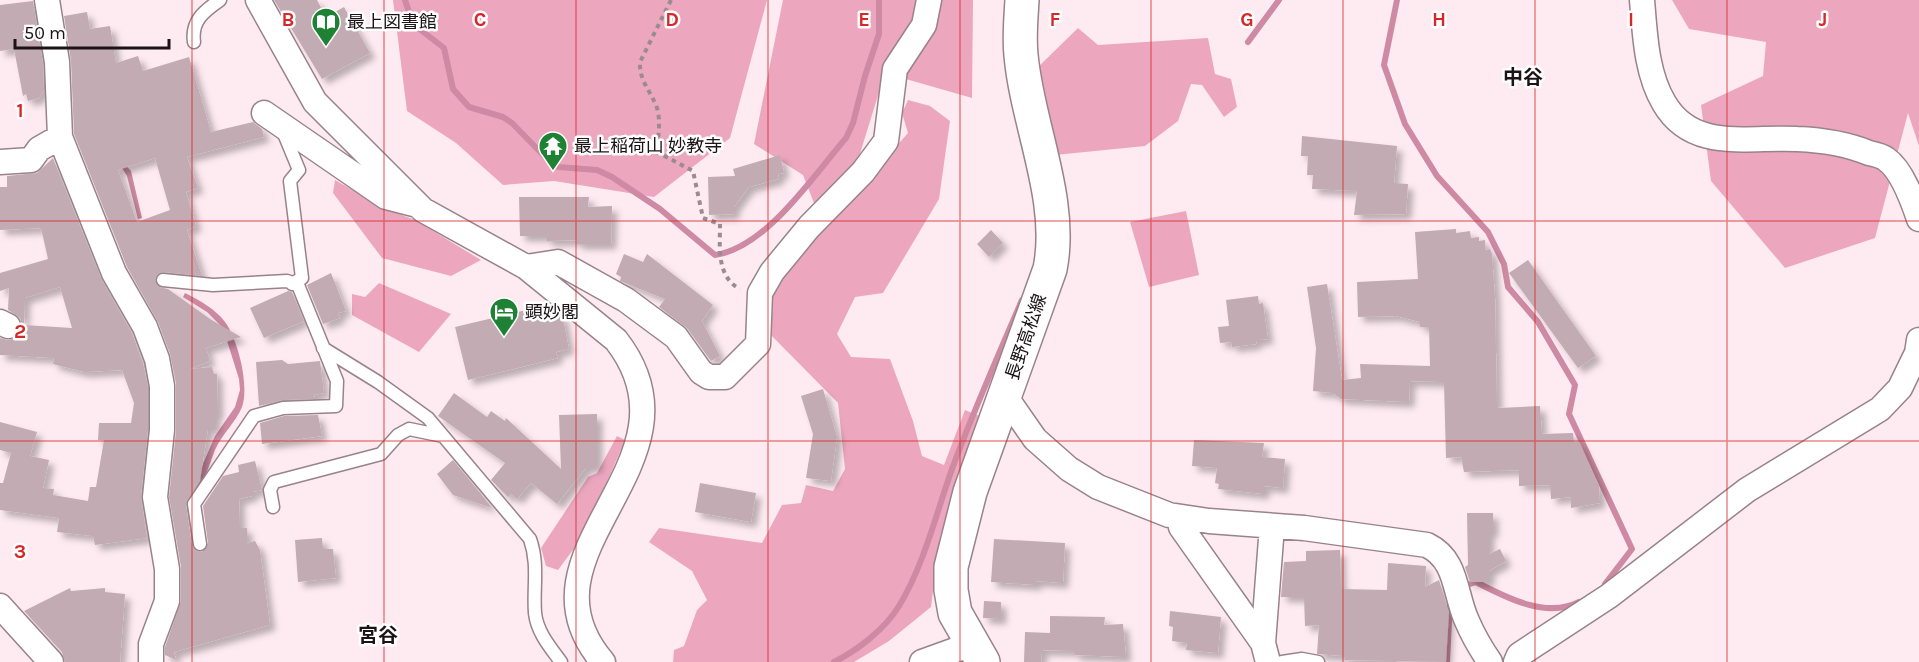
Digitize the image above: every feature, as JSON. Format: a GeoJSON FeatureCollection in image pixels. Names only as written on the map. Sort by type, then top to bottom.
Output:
{"type":"FeatureCollection","features":[{"type":"Feature","properties":{"kind":"main road","name":"長野高松線"},"geometry":{"type":"LineString","coordinates":[[977,653],[955,613],[951,590],[951,567],[970,492],[1050,269],[1054,250],[1047,189],[1020,55],[1022,0]]}},
{"type":"Feature","properties":{"kind":"street"},"geometry":{"type":"LineString","coordinates":[[47,0],[57,62],[60,137],[114,273],[145,327],[157,359],[162,386],[162,430],[155,497],[167,569],[167,601],[151,644],[151,662]]}},
{"type":"Feature","properties":{"kind":"street"},"geometry":{"type":"LineString","coordinates":[[258,0],[315,102],[420,206],[526,267],[616,340],[628,355],[639,381],[643,416],[638,447],[586,554],[576,589],[578,620],[588,645],[603,662]]}},
{"type":"Feature","properties":{"kind":"street"},"geometry":{"type":"LineString","coordinates":[[526,267],[558,262],[626,300],[676,337],[701,372],[717,379],[734,371],[758,344],[760,299],[772,272],[809,227],[863,172],[886,141],[895,69],[924,25],[929,0]]}},
{"type":"Feature","properties":{"kind":"street"},"geometry":{"type":"LineString","coordinates":[[1642,0],[1647,49],[1656,86],[1664,104],[1680,122],[1696,134],[1720,140],[1797,138],[1851,146],[1887,159],[1910,191],[1919,219]]}},
{"type":"Feature","properties":{"kind":"street"},"geometry":{"type":"LineString","coordinates":[[272,117],[344,170],[386,197],[420,206]]}},
{"type":"Feature","properties":{"kind":"street"},"geometry":{"type":"LineString","coordinates":[[0,162],[32,159],[39,149],[60,137]]}},
{"type":"Feature","properties":{"kind":"street"},"geometry":{"type":"LineString","coordinates":[[1516,662],[1519,655],[1609,596],[1747,490],[1880,409],[1900,388],[1917,353],[1919,340]]}},
{"type":"Feature","properties":{"kind":"street"},"geometry":{"type":"LineString","coordinates":[[1005,396],[1035,439],[1069,469],[1098,487],[1179,517],[1427,545],[1442,552],[1457,589],[1466,621],[1490,662]]}},
{"type":"Feature","properties":{"kind":"street"},"geometry":{"type":"LineString","coordinates":[[1179,517],[1181,527],[1266,653]]}},
{"type":"Feature","properties":{"kind":"street"},"geometry":{"type":"LineString","coordinates":[[1266,653],[1272,526]]}},
{"type":"Feature","properties":{"kind":"street"},"geometry":{"type":"LineString","coordinates":[[0,606],[51,662]]}},
{"type":"Feature","properties":{"kind":"street"},"geometry":{"type":"LineString","coordinates":[[922,662],[977,653]]}},
{"type":"Feature","properties":{"kind":"lane"},"geometry":{"type":"LineString","coordinates":[[194,42],[196,21],[204,11],[220,0]]}},
{"type":"Feature","properties":{"kind":"lane"},"geometry":{"type":"LineString","coordinates":[[272,117],[299,171],[290,181],[302,278],[292,284]]}},
{"type":"Feature","properties":{"kind":"lane"},"geometry":{"type":"LineString","coordinates":[[163,280],[213,285],[287,281],[298,285],[337,381],[336,406],[283,408],[254,416],[194,504],[200,544]]}},
{"type":"Feature","properties":{"kind":"lane"},"geometry":{"type":"LineString","coordinates":[[322,348],[406,401],[428,418],[530,539],[535,555],[535,615],[543,638],[561,662]]}},
{"type":"Feature","properties":{"kind":"lane"},"geometry":{"type":"LineString","coordinates":[[273,507],[270,490],[274,482],[381,454],[398,435],[409,429],[443,436]]}},
{"type":"Feature","properties":{"kind":"lane"},"geometry":{"type":"LineString","coordinates":[[1282,662],[1302,659],[1318,662]]}},
{"type":"Feature","properties":{"kind":"path"},"geometry":{"type":"LineString","coordinates":[[671,0],[640,62],[639,72],[657,108],[657,152],[693,171],[703,218],[720,224],[720,260],[726,275],[735,287],[760,299]]}},
{"type":"Feature","properties":{"kind":"shaded area"},"geometry":{"type":"Polygon","coordinates":[[[393,0],[767,0],[730,138],[654,197],[554,181],[503,185],[456,143],[407,111],[393,0]]]}},
{"type":"Feature","properties":{"kind":"shaded area"},"geometry":{"type":"Polygon","coordinates":[[[783,0],[973,0],[972,98],[885,73],[858,160],[814,203],[803,175],[754,144],[783,0]]]}},
{"type":"Feature","properties":{"kind":"shaded area"},"geometry":{"type":"Polygon","coordinates":[[[1672,0],[1919,0],[1919,146],[1908,113],[1875,238],[1785,268],[1711,181],[1701,105],[1763,76],[1766,42],[1689,29],[1672,0]]]}},
{"type":"Feature","properties":{"kind":"shaded area"},"geometry":{"type":"Polygon","coordinates":[[[1078,28],[1098,45],[1208,38],[1215,74],[1231,79],[1237,107],[1224,117],[1202,85],[1191,84],[1178,121],[1145,146],[1055,155],[1033,72],[1078,28]]]}},
{"type":"Feature","properties":{"kind":"shaded area"},"geometry":{"type":"Polygon","coordinates":[[[908,100],[930,106],[950,121],[939,199],[883,293],[855,297],[837,334],[851,357],[890,359],[913,421],[922,456],[944,465],[965,410],[982,417],[940,537],[931,607],[889,641],[854,662],[673,662],[674,650],[684,646],[697,610],[707,600],[692,571],[649,542],[659,528],[762,543],[782,505],[801,503],[806,485],[833,491],[845,469],[838,403],[766,330],[769,298],[793,263],[908,133],[902,113],[908,100]]]}},
{"type":"Feature","properties":{"kind":"shaded area"},"geometry":{"type":"Polygon","coordinates":[[[108,146],[131,171],[142,218],[138,219],[127,176],[108,146]]]}},
{"type":"Feature","properties":{"kind":"shaded area"},"geometry":{"type":"Polygon","coordinates":[[[335,180],[386,209],[415,220],[481,260],[451,276],[382,258],[333,193],[335,180]]]}},
{"type":"Feature","properties":{"kind":"shaded area"},"geometry":{"type":"Polygon","coordinates":[[[1186,211],[1199,275],[1149,287],[1130,222],[1186,211]]]}},
{"type":"Feature","properties":{"kind":"shaded area"},"geometry":{"type":"Polygon","coordinates":[[[379,283],[451,314],[419,352],[352,315],[352,294],[365,297],[379,283]]]}},
{"type":"Feature","properties":{"kind":"shaded area"},"geometry":{"type":"Polygon","coordinates":[[[185,293],[212,309],[226,324],[237,346],[244,386],[242,407],[218,444],[197,492],[187,501],[215,436],[235,407],[240,390],[239,379],[223,328],[207,312],[183,297],[185,293]]]}},
{"type":"Feature","properties":{"kind":"shaded area"},"geometry":{"type":"Polygon","coordinates":[[[617,436],[625,440],[584,535],[558,570],[546,566],[541,548],[588,477],[597,473],[617,436]]]}},
{"type":"Feature","properties":{"kind":"building"},"geometry":{"type":"Polygon","coordinates":[[[274,0],[317,0],[326,17],[344,7],[370,53],[322,79],[274,0]]]}},
{"type":"Feature","properties":{"kind":"building"},"geometry":{"type":"Polygon","coordinates":[[[33,1],[43,63],[44,90],[39,98],[28,101],[26,94],[23,96],[14,49],[0,51],[0,5],[33,1]]]}},
{"type":"Feature","properties":{"kind":"building"},"geometry":{"type":"Polygon","coordinates":[[[87,12],[90,29],[110,26],[116,63],[138,56],[143,71],[189,57],[211,132],[253,122],[262,129],[264,137],[187,157],[198,188],[186,192],[196,226],[187,230],[202,276],[163,272],[157,275],[155,280],[159,287],[168,289],[210,319],[241,337],[206,348],[210,361],[190,369],[212,367],[214,374],[217,374],[218,414],[215,414],[215,428],[208,428],[200,481],[186,505],[192,546],[196,551],[202,552],[208,543],[203,506],[223,476],[239,472],[238,465],[255,461],[262,490],[252,492],[252,496],[239,499],[240,528],[247,528],[247,543],[255,541],[260,550],[270,625],[174,652],[176,660],[165,655],[165,647],[181,601],[181,567],[169,497],[176,431],[176,384],[170,354],[158,322],[127,267],[74,134],[71,61],[64,16],[87,12]],[[155,158],[118,170],[137,222],[170,210],[155,158]]]}},
{"type":"Feature","properties":{"kind":"building"},"geometry":{"type":"Polygon","coordinates":[[[1302,136],[1397,146],[1394,183],[1408,184],[1406,214],[1354,215],[1357,191],[1312,189],[1313,175],[1307,175],[1308,156],[1301,156],[1302,136]]]}},
{"type":"Feature","properties":{"kind":"building"},"geometry":{"type":"Polygon","coordinates":[[[780,155],[784,173],[778,174],[779,179],[749,187],[734,207],[734,214],[709,215],[708,177],[735,176],[733,169],[780,155]]]}},
{"type":"Feature","properties":{"kind":"building"},"geometry":{"type":"Polygon","coordinates":[[[53,158],[101,278],[132,333],[143,363],[148,387],[148,429],[141,496],[147,538],[95,545],[93,536],[57,532],[59,518],[0,510],[0,483],[3,483],[11,453],[0,450],[0,422],[37,432],[30,456],[49,460],[43,488],[54,489],[53,495],[88,501],[90,487],[96,487],[104,440],[98,440],[99,423],[131,423],[134,403],[122,370],[84,372],[53,364],[54,358],[0,355],[0,338],[8,340],[15,338],[22,326],[20,318],[8,310],[9,288],[0,291],[0,273],[48,259],[41,228],[0,230],[0,187],[7,187],[7,176],[37,173],[53,158]],[[60,287],[25,298],[24,325],[72,328],[60,287]]]}},
{"type":"Feature","properties":{"kind":"building"},"geometry":{"type":"Polygon","coordinates":[[[519,197],[589,197],[588,207],[612,206],[611,244],[577,244],[577,240],[547,241],[547,236],[520,236],[519,197]]]}},
{"type":"Feature","properties":{"kind":"building"},"geometry":{"type":"Polygon","coordinates":[[[1456,229],[1456,233],[1470,231],[1471,238],[1479,237],[1479,241],[1485,240],[1485,250],[1490,249],[1492,254],[1497,406],[1499,408],[1540,406],[1542,434],[1573,433],[1574,442],[1579,441],[1599,486],[1600,503],[1571,508],[1571,497],[1551,499],[1550,485],[1519,486],[1519,470],[1464,472],[1461,457],[1446,458],[1444,382],[1410,381],[1409,402],[1341,399],[1333,393],[1313,391],[1316,348],[1307,287],[1327,284],[1342,380],[1361,378],[1360,364],[1430,366],[1429,327],[1420,327],[1420,322],[1396,316],[1358,317],[1357,282],[1418,279],[1415,232],[1456,229]]]}},
{"type":"Feature","properties":{"kind":"building"},"geometry":{"type":"Polygon","coordinates":[[[991,230],[1003,243],[989,257],[977,244],[991,230]]]}},
{"type":"Feature","properties":{"kind":"building"},"geometry":{"type":"Polygon","coordinates":[[[624,254],[643,262],[647,254],[713,305],[702,321],[720,356],[711,361],[687,328],[659,307],[665,299],[620,281],[621,277],[616,274],[624,254]]]}},
{"type":"Feature","properties":{"kind":"building"},"geometry":{"type":"Polygon","coordinates":[[[1528,260],[1596,356],[1578,368],[1509,273],[1528,260]]]}},
{"type":"Feature","properties":{"kind":"building"},"geometry":{"type":"Polygon","coordinates":[[[331,273],[346,311],[338,313],[340,318],[323,324],[307,285],[331,273]]]}},
{"type":"Feature","properties":{"kind":"building"},"geometry":{"type":"Polygon","coordinates":[[[288,291],[292,292],[304,321],[264,338],[250,308],[288,291]]]}},
{"type":"Feature","properties":{"kind":"building"},"geometry":{"type":"Polygon","coordinates":[[[1258,296],[1259,304],[1263,303],[1268,339],[1257,340],[1256,344],[1232,347],[1231,342],[1220,343],[1218,327],[1229,326],[1226,300],[1258,296]]]}},
{"type":"Feature","properties":{"kind":"building"},"geometry":{"type":"Polygon","coordinates":[[[547,305],[550,317],[562,314],[569,349],[556,352],[558,358],[468,380],[455,327],[547,305]]]}},
{"type":"Feature","properties":{"kind":"building"},"geometry":{"type":"Polygon","coordinates":[[[282,360],[288,364],[320,361],[324,393],[314,395],[315,399],[282,400],[259,406],[256,362],[282,360]]]}},
{"type":"Feature","properties":{"kind":"building"},"geometry":{"type":"Polygon","coordinates":[[[823,389],[837,437],[831,481],[806,478],[813,434],[801,396],[823,389]]]}},
{"type":"Feature","properties":{"kind":"building"},"geometry":{"type":"Polygon","coordinates":[[[454,393],[487,417],[491,411],[505,421],[506,418],[561,469],[559,415],[597,414],[597,467],[587,467],[557,504],[531,483],[517,499],[511,494],[508,497],[491,480],[505,463],[438,416],[454,393]]]}},
{"type":"Feature","properties":{"kind":"building"},"geometry":{"type":"Polygon","coordinates":[[[318,415],[322,436],[262,444],[260,423],[284,416],[318,415]]]}},
{"type":"Feature","properties":{"kind":"building"},"geometry":{"type":"Polygon","coordinates":[[[1194,440],[1264,443],[1262,457],[1285,459],[1283,488],[1264,486],[1264,494],[1218,489],[1219,484],[1215,483],[1217,468],[1192,466],[1194,440]]]}},
{"type":"Feature","properties":{"kind":"building"},"geometry":{"type":"Polygon","coordinates":[[[453,460],[492,508],[453,495],[437,474],[453,460]]]}},
{"type":"Feature","properties":{"kind":"building"},"geometry":{"type":"Polygon","coordinates":[[[700,483],[756,493],[751,522],[695,512],[700,483]]]}},
{"type":"Feature","properties":{"kind":"building"},"geometry":{"type":"Polygon","coordinates":[[[1467,513],[1493,513],[1493,532],[1489,532],[1489,554],[1500,549],[1506,561],[1489,571],[1489,582],[1470,582],[1465,567],[1468,565],[1467,513]]]}},
{"type":"Feature","properties":{"kind":"building"},"geometry":{"type":"Polygon","coordinates":[[[322,538],[323,549],[333,549],[336,578],[298,582],[295,540],[322,538]]]}},
{"type":"Feature","properties":{"kind":"building"},"geometry":{"type":"Polygon","coordinates":[[[994,539],[1065,543],[1063,583],[1036,581],[1036,585],[991,582],[994,539]]]}},
{"type":"Feature","properties":{"kind":"building"},"geometry":{"type":"Polygon","coordinates":[[[1340,550],[1341,589],[1387,590],[1388,563],[1426,566],[1425,587],[1439,580],[1449,612],[1446,662],[1345,660],[1345,656],[1317,654],[1319,625],[1305,626],[1304,597],[1281,597],[1284,562],[1306,561],[1306,551],[1340,550]]]}},
{"type":"Feature","properties":{"kind":"building"},"geometry":{"type":"Polygon","coordinates":[[[70,588],[71,591],[105,588],[105,592],[125,594],[120,662],[65,662],[62,652],[24,611],[70,588]]]}},
{"type":"Feature","properties":{"kind":"building"},"geometry":{"type":"Polygon","coordinates":[[[984,601],[1001,602],[1001,619],[983,618],[984,601]]]}},
{"type":"Feature","properties":{"kind":"building"},"geometry":{"type":"Polygon","coordinates":[[[1170,611],[1221,617],[1218,653],[1186,650],[1187,643],[1172,641],[1173,627],[1169,626],[1170,611]]]}},
{"type":"Feature","properties":{"kind":"building"},"geometry":{"type":"Polygon","coordinates":[[[1050,616],[1105,617],[1104,625],[1123,624],[1126,657],[1075,655],[1075,651],[1042,650],[1041,662],[1024,662],[1025,632],[1050,633],[1050,616]]]}},
{"type":"Feature","properties":{"kind":"waterway"},"geometry":{"type":"LineString","coordinates":[[405,0],[413,24],[444,48],[453,89],[469,107],[503,117],[512,123],[550,162],[558,167],[597,170],[612,177],[660,209],[715,255],[734,250],[770,225],[803,190],[846,138],[853,123],[879,34],[879,0]]}},
{"type":"Feature","properties":{"kind":"waterway"},"geometry":{"type":"LineString","coordinates":[[1248,42],[1279,0]]}},
{"type":"Feature","properties":{"kind":"waterway"},"geometry":{"type":"LineString","coordinates":[[1397,0],[1384,65],[1405,124],[1437,176],[1488,232],[1504,264],[1508,287],[1538,322],[1575,385],[1569,414],[1632,549],[1605,584]]}},
{"type":"Feature","properties":{"kind":"waterway"},"geometry":{"type":"LineString","coordinates":[[834,662],[879,631],[893,615],[908,590],[923,556],[960,448],[1022,300]]}},
{"type":"Feature","properties":{"kind":"waterway"},"geometry":{"type":"LineString","coordinates":[[1461,587],[1476,582],[1500,594],[1540,607],[1566,607],[1579,602]]}},
{"type":"Feature","properties":{"kind":"waterway"},"geometry":{"type":"LineString","coordinates":[[1447,662],[1450,602]]}},
{"type":"Feature","properties":{"kind":"place","name":"最上図書館"},"geometry":{"type":"Point","coordinates":[326,48]}},
{"type":"Feature","properties":{"kind":"place","name":"最上稲荷山 妙教寺"},"geometry":{"type":"Point","coordinates":[553,172]}},
{"type":"Feature","properties":{"kind":"place","name":"顕妙閣"},"geometry":{"type":"Point","coordinates":[504,338]}},
{"type":"Feature","properties":{"kind":"district","name":"中谷"},"geometry":{"type":"Point","coordinates":[1523,77]}},
{"type":"Feature","properties":{"kind":"district","name":"宮谷"},"geometry":{"type":"Point","coordinates":[378,635]}}]}
